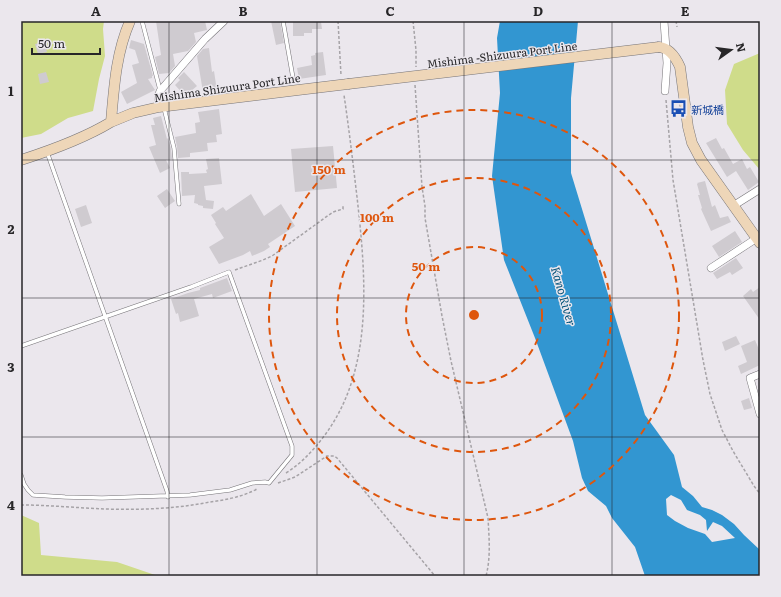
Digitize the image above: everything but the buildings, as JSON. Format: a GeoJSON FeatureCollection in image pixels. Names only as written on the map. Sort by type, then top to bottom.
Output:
{"type":"FeatureCollection","features":[{"type":"Feature","properties":{"kind":"main road"},"geometry":{"type":"LineString","coordinates":[[111,122],[115,76],[121,46],[130,21]]}},
{"type":"Feature","properties":{"kind":"main road"},"geometry":{"type":"LineString","coordinates":[[663,48],[672,54],[680,67],[688,127],[692,144],[701,160],[758,240]]}},
{"type":"Feature","properties":{"kind":"main road","name":"Mishima -Shizuura Port Line"},"geometry":{"type":"LineString","coordinates":[[345,82],[663,48]]}},
{"type":"Feature","properties":{"kind":"main road","name":"Mishima Shizuura Port Line"},"geometry":{"type":"LineString","coordinates":[[21,160],[95,131],[111,122],[133,113],[161,107],[298,90],[345,82]]}},
{"type":"Feature","properties":{"kind":"street"},"geometry":{"type":"LineString","coordinates":[[161,107],[158,99],[160,91],[205,40],[224,21]]}},
{"type":"Feature","properties":{"kind":"street"},"geometry":{"type":"LineString","coordinates":[[664,21],[663,48],[667,63],[665,91]]}},
{"type":"Feature","properties":{"kind":"street"},"geometry":{"type":"LineString","coordinates":[[733,206],[760,189]]}},
{"type":"Feature","properties":{"kind":"street"},"geometry":{"type":"LineString","coordinates":[[711,268],[758,240]]}},
{"type":"Feature","properties":{"kind":"street"},"geometry":{"type":"LineString","coordinates":[[760,374],[750,378],[760,414]]}},
{"type":"Feature","properties":{"kind":"lane"},"geometry":{"type":"LineString","coordinates":[[142,21],[160,91]]}},
{"type":"Feature","properties":{"kind":"lane"},"geometry":{"type":"LineString","coordinates":[[283,21],[294,78]]}},
{"type":"Feature","properties":{"kind":"lane"},"geometry":{"type":"LineString","coordinates":[[161,107],[174,148],[179,204]]}},
{"type":"Feature","properties":{"kind":"lane"},"geometry":{"type":"LineString","coordinates":[[47,151],[168,497]]}},
{"type":"Feature","properties":{"kind":"lane"},"geometry":{"type":"LineString","coordinates":[[21,346],[191,287],[229,272],[292,446],[292,455],[269,483],[265,482],[230,490],[190,495],[168,497],[95,498],[33,494],[24,484],[21,475]]}},
{"type":"Feature","properties":{"kind":"path"},"geometry":{"type":"LineString","coordinates":[[338,21],[345,82]]}},
{"type":"Feature","properties":{"kind":"path"},"geometry":{"type":"LineString","coordinates":[[413,21],[416,50],[415,71]]}},
{"type":"Feature","properties":{"kind":"path"},"geometry":{"type":"LineString","coordinates":[[676,21],[677,27]]}},
{"type":"Feature","properties":{"kind":"path"},"geometry":{"type":"LineString","coordinates":[[415,85],[420,171],[425,206],[425,218],[451,360],[488,518],[490,541],[486,576]]}},
{"type":"Feature","properties":{"kind":"path"},"geometry":{"type":"LineString","coordinates":[[665,91],[673,180],[702,360],[710,394],[722,430],[733,452],[760,494]]}},
{"type":"Feature","properties":{"kind":"path"},"geometry":{"type":"LineString","coordinates":[[229,272],[272,256],[333,212],[343,209],[343,206]]}},
{"type":"Feature","properties":{"kind":"path"},"geometry":{"type":"LineString","coordinates":[[269,483],[278,483],[295,478],[327,456],[334,456],[435,576]]}},
{"type":"Feature","properties":{"kind":"green space"},"geometry":{"type":"Polygon","coordinates":[[[21,21],[104,21],[103,29],[105,56],[93,111],[68,118],[41,134],[21,138],[21,21]]]}},
{"type":"Feature","properties":{"kind":"green space"},"geometry":{"type":"Polygon","coordinates":[[[760,53],[760,170],[743,150],[727,124],[725,90],[734,64],[760,53]]]}},
{"type":"Feature","properties":{"kind":"green space"},"geometry":{"type":"Polygon","coordinates":[[[21,515],[39,523],[41,555],[117,562],[158,576],[21,576],[21,515]]]}},
{"type":"Feature","properties":{"kind":"water","name":"Kano River"},"geometry":{"type":"Polygon","coordinates":[[[500,21],[578,21],[571,98],[571,173],[645,415],[674,455],[682,487],[693,496],[702,507],[722,515],[734,524],[760,550],[760,576],[645,576],[635,547],[612,518],[606,506],[588,491],[582,478],[573,441],[504,260],[492,176],[500,93],[497,38],[500,21]],[[671,495],[666,499],[667,515],[675,521],[688,528],[705,534],[712,542],[735,538],[722,526],[713,522],[707,531],[706,520],[700,515],[687,510],[681,500],[671,495]]]}},
{"type":"Feature","properties":{"kind":"place","name":"新城橋"},"geometry":{"type":"Point","coordinates":[678,109]}}]}
